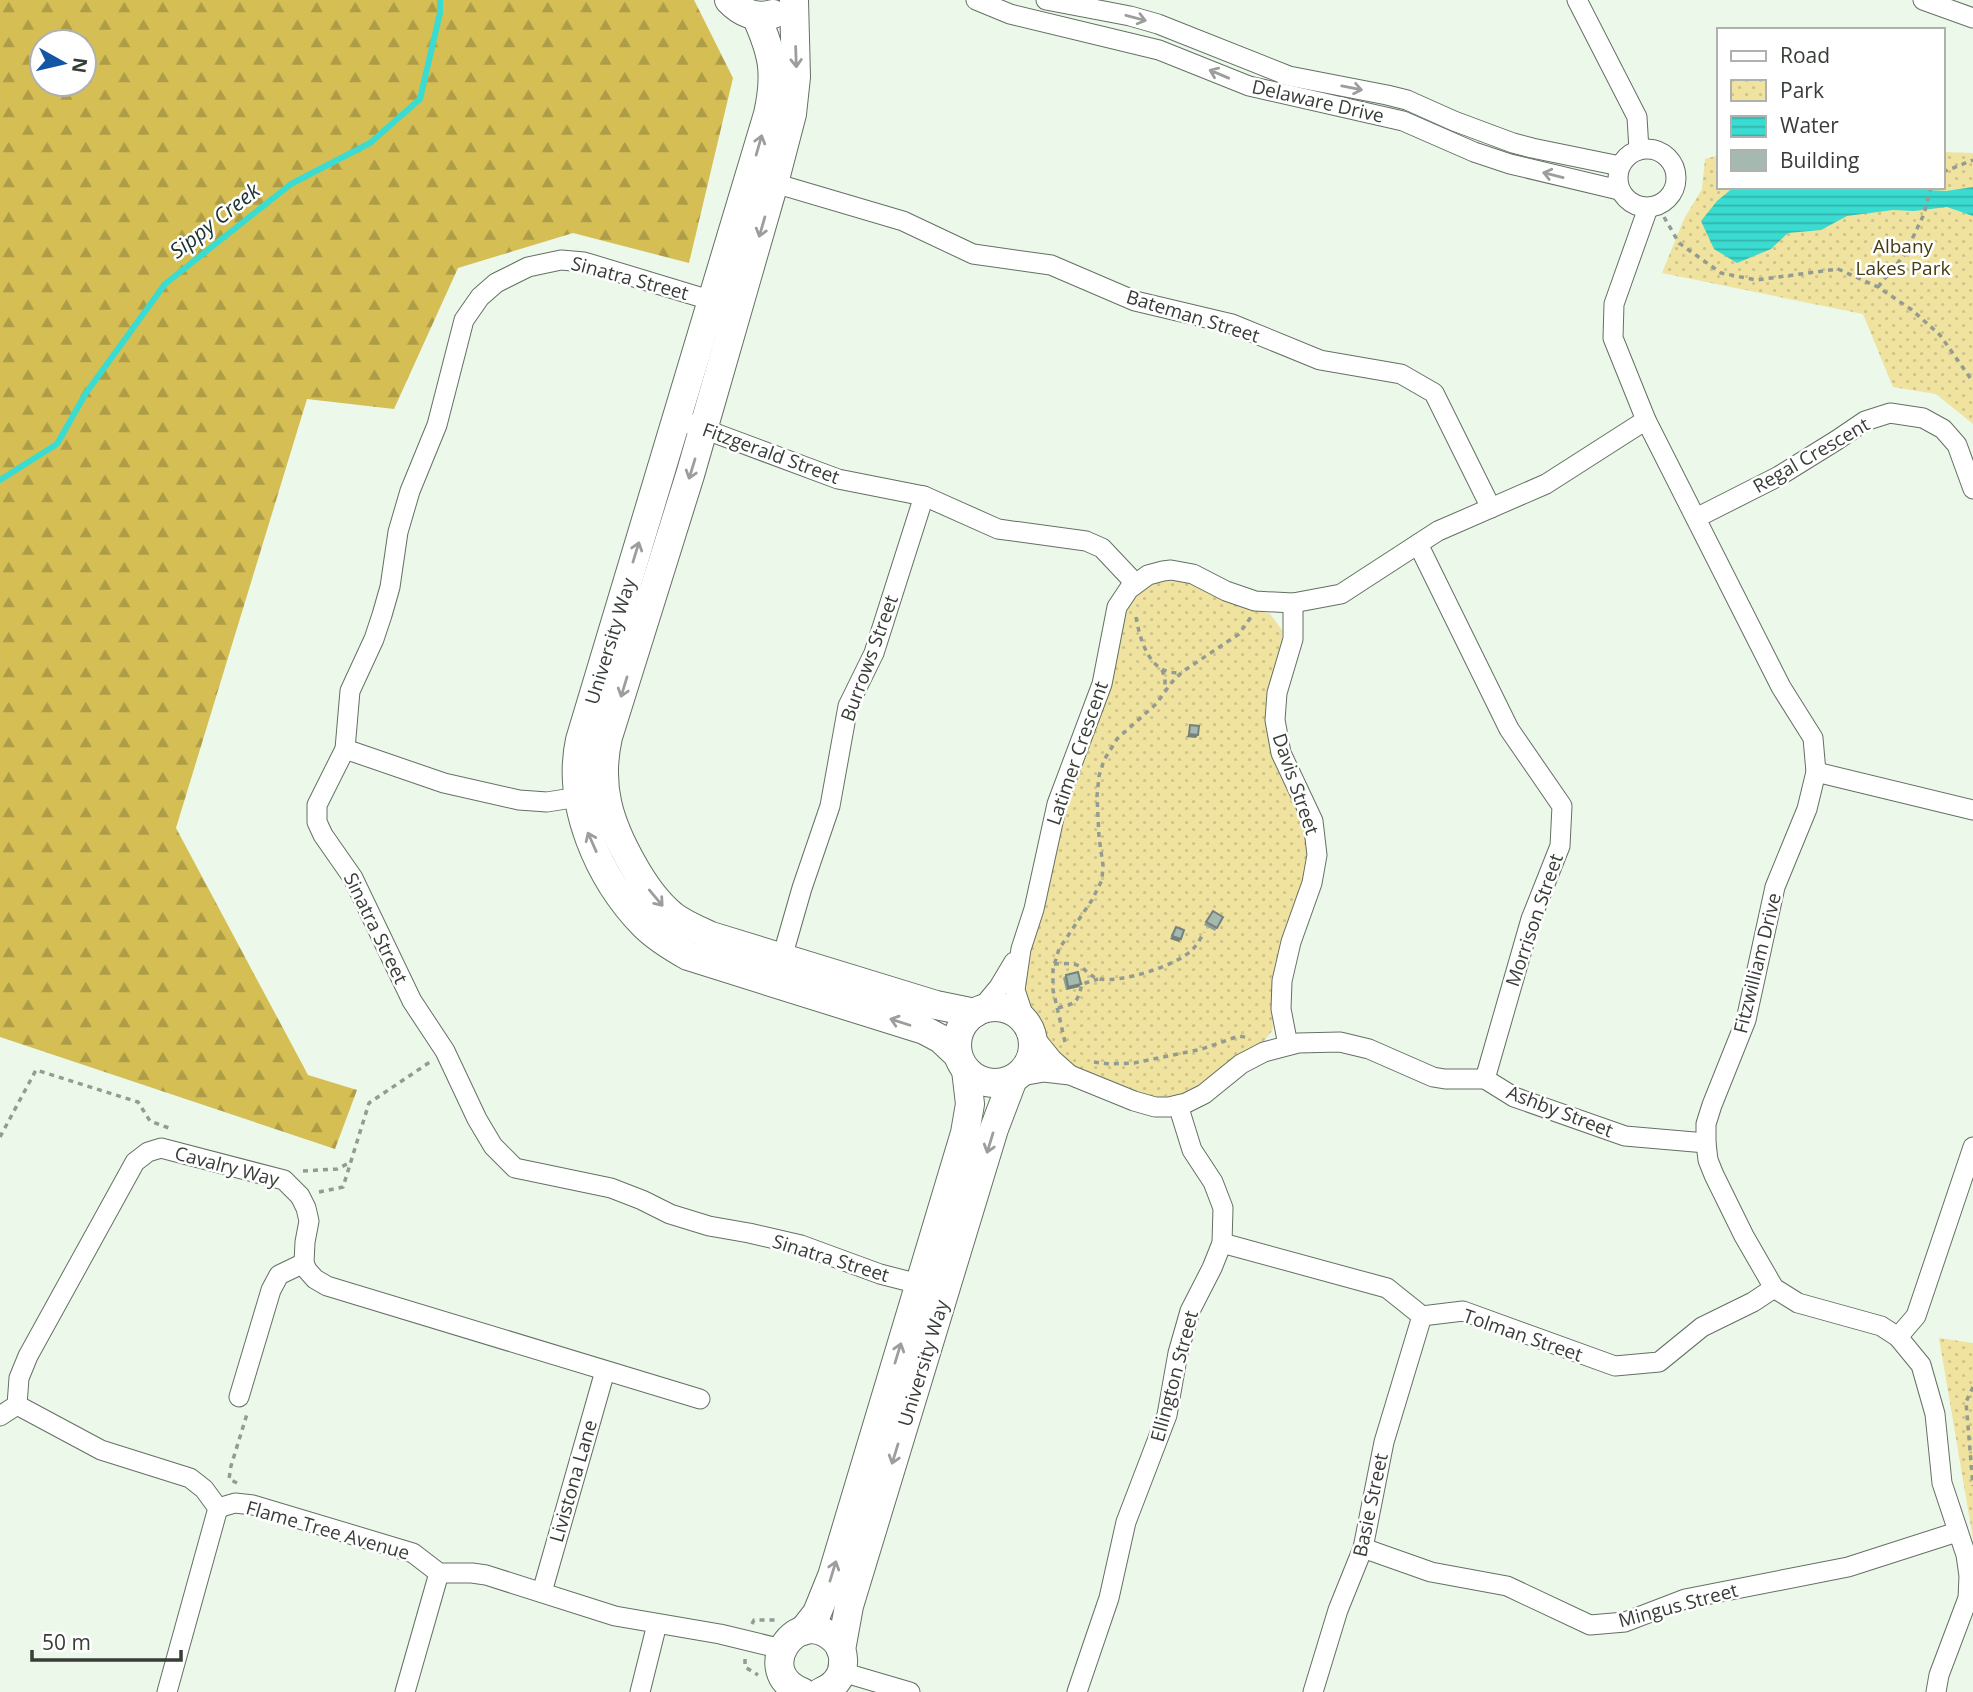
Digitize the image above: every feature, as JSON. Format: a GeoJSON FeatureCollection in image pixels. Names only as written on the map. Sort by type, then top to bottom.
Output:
{"type":"FeatureCollection","features":[{"type":"Feature","properties":{"kind":"street"},"geometry":{"type":"LineString","coordinates":[[729,0],[745,13],[756,16],[777,12],[793,0]]}},
{"type":"Feature","properties":{"kind":"street","name":"University Way"},"geometry":{"type":"LineString","coordinates":[[592,795],[576,759],[580,740],[677,419],[725,304],[762,180],[794,103],[796,77],[793,0]]}},
{"type":"Feature","properties":{"kind":"street","name":"Delaware Drive"},"geometry":{"type":"LineString","coordinates":[[975,0],[1019,17],[1159,50],[1249,86],[1403,121],[1474,152],[1510,164],[1619,190]]}},
{"type":"Feature","properties":{"kind":"street","name":"Delaware Drive"},"geometry":{"type":"LineString","coordinates":[[1045,0],[1158,24],[1289,76],[1407,100],[1513,143],[1620,166]]}},
{"type":"Feature","properties":{"kind":"street"},"geometry":{"type":"LineString","coordinates":[[1923,0],[1973,18]]}},
{"type":"Feature","properties":{"kind":"street"},"geometry":{"type":"LineString","coordinates":[[1581,2],[1637,117],[1639,150]]}},
{"type":"Feature","properties":{"kind":"street","name":"University Way"},"geometry":{"type":"LineString","coordinates":[[756,16],[768,41],[772,65],[772,93],[762,180]]}},
{"type":"Feature","properties":{"kind":"street"},"geometry":{"type":"LineString","coordinates":[[1654,149],[1667,156],[1673,164],[1675,185],[1664,202],[1653,207],[1634,205],[1625,199],[1619,190],[1617,180],[1620,166],[1626,157],[1639,150],[1654,149]]}},
{"type":"Feature","properties":{"kind":"street","name":"Bateman Street"},"geometry":{"type":"LineString","coordinates":[[762,180],[903,221],[973,254],[1051,265],[1135,301],[1232,324],[1320,360],[1401,374],[1434,393],[1491,508]]}},
{"type":"Feature","properties":{"kind":"street","name":"Fitzwilliam Drive"},"geometry":{"type":"LineString","coordinates":[[1653,207],[1614,304],[1613,338],[1646,419],[1781,687],[1813,738],[1816,772],[1807,809],[1775,887],[1746,1020],[1706,1125],[1708,1160],[1714,1175],[1744,1236],[1774,1288]]}},
{"type":"Feature","properties":{"kind":"street","name":"Sinatra Street"},"geometry":{"type":"LineString","coordinates":[[725,304],[584,261],[561,260],[528,267],[496,283],[480,297],[464,320],[437,425],[410,491],[398,532],[390,587],[382,615],[351,691],[345,749],[317,806],[317,822],[353,878],[412,1001],[445,1051],[482,1128],[493,1146],[515,1168],[611,1188],[670,1214],[709,1226],[801,1245],[880,1274],[931,1288]]}},
{"type":"Feature","properties":{"kind":"street","name":"University Way"},"geometry":{"type":"LineString","coordinates":[[725,304],[704,428],[608,737],[604,765],[583,821],[615,888],[644,926],[688,956],[778,970],[977,1012]]}},
{"type":"Feature","properties":{"kind":"street","name":"Regal Crescent"},"geometry":{"type":"LineString","coordinates":[[1696,519],[1779,476],[1864,421],[1890,413],[1923,418],[1943,429],[1957,445],[1973,489]]}},
{"type":"Feature","properties":{"kind":"street","name":"Fitzgerald Street"},"geometry":{"type":"LineString","coordinates":[[677,419],[838,480],[924,496],[998,529],[1086,541],[1102,548],[1135,583]]}},
{"type":"Feature","properties":{"kind":"street","name":"Latimer Crescent"},"geometry":{"type":"LineString","coordinates":[[1029,1028],[1015,990],[1021,949],[1034,909],[1061,792],[1102,684],[1115,613],[1120,601],[1135,583],[1163,570],[1182,571],[1226,592],[1263,602],[1293,603],[1341,594],[1438,531],[1546,484],[1646,419]]}},
{"type":"Feature","properties":{"kind":"street","name":"Burrows Street"},"geometry":{"type":"LineString","coordinates":[[778,970],[830,806],[848,706],[874,653],[924,496]]}},
{"type":"Feature","properties":{"kind":"street","name":"Morrison Street"},"geometry":{"type":"LineString","coordinates":[[1418,544],[1509,729],[1562,806],[1560,846],[1531,919],[1485,1079]]}},
{"type":"Feature","properties":{"kind":"street","name":"Davis Street"},"geometry":{"type":"LineString","coordinates":[[1288,1045],[1281,1002],[1282,981],[1291,942],[1312,883],[1317,855],[1313,821],[1281,752],[1275,720],[1277,693],[1293,639],[1293,603]]}},
{"type":"Feature","properties":{"kind":"street"},"geometry":{"type":"LineString","coordinates":[[345,749],[444,783],[519,800],[547,802],[592,795]]}},
{"type":"Feature","properties":{"kind":"street"},"geometry":{"type":"LineString","coordinates":[[1816,772],[1973,810]]}},
{"type":"Feature","properties":{"kind":"street","name":"Latimer Crescent"},"geometry":{"type":"LineString","coordinates":[[977,1012],[999,987],[1021,949]]}},
{"type":"Feature","properties":{"kind":"street","name":"University Way"},"geometry":{"type":"LineString","coordinates":[[778,970],[924,1030],[942,1040],[962,1062],[970,1098],[968,1124],[931,1288],[832,1679]]}},
{"type":"Feature","properties":{"kind":"street"},"geometry":{"type":"LineString","coordinates":[[991,1007],[1002,1008],[1014,1012],[1029,1028],[1034,1044],[1030,1061],[1015,1078],[1005,1082],[988,1083],[972,1076],[962,1062],[958,1039],[960,1031],[968,1018],[977,1012],[991,1007]]}},
{"type":"Feature","properties":{"kind":"street","name":"Ashby Street"},"geometry":{"type":"LineString","coordinates":[[1029,1028],[1052,1059],[1070,1075]]}},
{"type":"Feature","properties":{"kind":"street","name":"Ashby Street"},"geometry":{"type":"LineString","coordinates":[[1015,1078],[1044,1072],[1070,1075],[1145,1105],[1163,1107],[1178,1105],[1204,1094],[1241,1064],[1264,1052],[1288,1045],[1340,1042],[1369,1049],[1439,1078],[1485,1079],[1514,1097],[1625,1136],[1706,1143]]}},
{"type":"Feature","properties":{"kind":"street","name":"University Way"},"geometry":{"type":"LineString","coordinates":[[791,1632],[814,1618],[820,1607],[931,1288],[1015,1078]]}},
{"type":"Feature","properties":{"kind":"street","name":"Ellington Street"},"geometry":{"type":"LineString","coordinates":[[1077,1692],[1109,1598],[1126,1522],[1167,1415],[1178,1353],[1190,1311],[1222,1243],[1223,1208],[1213,1182],[1192,1150],[1178,1105]]}},
{"type":"Feature","properties":{"kind":"street"},"geometry":{"type":"LineString","coordinates":[[1898,1337],[1916,1316],[1973,1147]]}},
{"type":"Feature","properties":{"kind":"street","name":"Cavalry Way"},"geometry":{"type":"LineString","coordinates":[[17,1405],[19,1378],[28,1356],[135,1162],[148,1152],[162,1148],[284,1180],[300,1196],[306,1208],[309,1221],[304,1263]]}},
{"type":"Feature","properties":{"kind":"street"},"geometry":{"type":"LineString","coordinates":[[1222,1243],[1387,1288],[1422,1315]]}},
{"type":"Feature","properties":{"kind":"street"},"geometry":{"type":"LineString","coordinates":[[239,1397],[271,1290],[279,1275],[304,1263],[315,1279],[327,1286],[700,1399]]}},
{"type":"Feature","properties":{"kind":"street"},"geometry":{"type":"LineString","coordinates":[[1774,1288],[1798,1303],[1881,1326],[1898,1337],[1921,1365],[1935,1414],[1942,1483],[1966,1555],[1969,1576],[1968,1598],[1939,1675],[1936,1692]]}},
{"type":"Feature","properties":{"kind":"street","name":"Tolman Street"},"geometry":{"type":"LineString","coordinates":[[1422,1315],[1463,1311],[1615,1366],[1659,1362],[1702,1327],[1753,1303],[1774,1288]]}},
{"type":"Feature","properties":{"kind":"street","name":"Basie Street"},"geometry":{"type":"LineString","coordinates":[[1313,1692],[1335,1617],[1363,1548],[1384,1442],[1422,1315]]}},
{"type":"Feature","properties":{"kind":"street","name":"Livistona Lane"},"geometry":{"type":"LineString","coordinates":[[542,1592],[605,1371]]}},
{"type":"Feature","properties":{"kind":"street"},"geometry":{"type":"LineString","coordinates":[[0,1416],[17,1405],[101,1450],[190,1478],[204,1489],[218,1508]]}},
{"type":"Feature","properties":{"kind":"street","name":"Flame Tree Avenue"},"geometry":{"type":"LineString","coordinates":[[167,1692],[218,1508],[235,1503],[253,1505],[413,1553],[439,1573]]}},
{"type":"Feature","properties":{"kind":"street","name":"Mingus Street"},"geometry":{"type":"LineString","coordinates":[[1363,1548],[1431,1572],[1507,1586],[1590,1625],[1625,1622],[1685,1599],[1848,1567],[1957,1532]]}},
{"type":"Feature","properties":{"kind":"street"},"geometry":{"type":"LineString","coordinates":[[405,1692],[439,1573],[472,1573],[486,1575],[615,1616],[746,1640],[814,1629],[835,1640],[832,1679],[911,1692]]}},
{"type":"Feature","properties":{"kind":"street"},"geometry":{"type":"LineString","coordinates":[[640,1692],[657,1624]]}},
{"type":"Feature","properties":{"kind":"street"},"geometry":{"type":"LineString","coordinates":[[784,1685],[780,1665],[791,1632]]}},
{"type":"Feature","properties":{"kind":"path"},"geometry":{"type":"LineString","coordinates":[[1945,171],[1973,160]]}},
{"type":"Feature","properties":{"kind":"path"},"geometry":{"type":"LineString","coordinates":[[1878,287],[1905,254],[1924,214],[1930,189]]}},
{"type":"Feature","properties":{"kind":"path"},"geometry":{"type":"LineString","coordinates":[[1653,207],[1679,243],[1721,273],[1756,280],[1838,270],[1878,287],[1912,310],[1940,335],[1973,382]]}},
{"type":"Feature","properties":{"kind":"path"},"geometry":{"type":"LineString","coordinates":[[1120,601],[1129,603],[1134,608],[1143,644],[1150,658],[1172,673],[1182,672]]}},
{"type":"Feature","properties":{"kind":"path"},"geometry":{"type":"LineString","coordinates":[[1071,1049],[1064,1041],[1053,990],[1054,964],[1059,949],[1102,880],[1097,809],[1101,768],[1117,738],[1156,705],[1165,690],[1182,672],[1239,634],[1249,622],[1252,612]]}},
{"type":"Feature","properties":{"kind":"path"},"geometry":{"type":"LineString","coordinates":[[1161,668],[1165,678],[1165,690]]}},
{"type":"Feature","properties":{"kind":"path"},"geometry":{"type":"LineString","coordinates":[[1082,985],[1100,979],[1140,974],[1168,964],[1193,950],[1205,932]]}},
{"type":"Feature","properties":{"kind":"path"},"geometry":{"type":"LineString","coordinates":[[1054,964],[1072,963],[1100,979]]}},
{"type":"Feature","properties":{"kind":"path"},"geometry":{"type":"LineString","coordinates":[[1058,1008],[1077,1002],[1086,971]]}},
{"type":"Feature","properties":{"kind":"path"},"geometry":{"type":"LineString","coordinates":[[1090,1061],[1109,1064],[1134,1063],[1188,1053],[1238,1036],[1250,1038],[1264,1052]]}},
{"type":"Feature","properties":{"kind":"path"},"geometry":{"type":"LineString","coordinates":[[300,1196],[342,1187],[369,1103],[445,1051]]}},
{"type":"Feature","properties":{"kind":"path"},"geometry":{"type":"LineString","coordinates":[[0,1137],[36,1070],[138,1102],[150,1121],[172,1129]]}},
{"type":"Feature","properties":{"kind":"path"},"geometry":{"type":"LineString","coordinates":[[298,1171],[337,1169],[351,1162]]}},
{"type":"Feature","properties":{"kind":"path"},"geometry":{"type":"LineString","coordinates":[[1973,1387],[1966,1402],[1973,1486]]}},
{"type":"Feature","properties":{"kind":"path"},"geometry":{"type":"LineString","coordinates":[[239,1397],[248,1409],[229,1479],[244,1486]]}},
{"type":"Feature","properties":{"kind":"path"},"geometry":{"type":"LineString","coordinates":[[784,1685],[745,1667],[746,1640],[754,1620],[776,1620],[791,1632]]}},
{"type":"Feature","properties":{"kind":"green space"},"geometry":{"type":"Polygon","coordinates":[[[0,0],[694,0],[733,78],[689,263],[573,233],[458,268],[394,409],[307,399],[176,828],[308,1075],[357,1090],[335,1149],[0,1037],[0,0]]]}},
{"type":"Feature","properties":{"kind":"green space","name":"Albany Lakes Park"},"geometry":{"type":"Polygon","coordinates":[[[1945,152],[1973,153],[1973,424],[1936,394],[1893,387],[1863,314],[1662,273],[1684,219],[1702,189],[1705,159],[1717,156],[1717,189],[1945,189],[1945,152]]]}},
{"type":"Feature","properties":{"kind":"green space"},"geometry":{"type":"Polygon","coordinates":[[[1162,580],[1186,581],[1229,602],[1270,614],[1282,630],[1272,755],[1301,815],[1308,850],[1307,865],[1271,1011],[1272,1031],[1263,1042],[1202,1084],[1180,1096],[1157,1097],[1144,1095],[1077,1069],[1064,1061],[1047,1041],[1040,1023],[1027,1006],[1021,986],[1072,785],[1113,677],[1124,613],[1142,590],[1162,580]]]}},
{"type":"Feature","properties":{"kind":"green space"},"geometry":{"type":"Polygon","coordinates":[[[1939,1338],[1973,1343],[1973,1539],[1939,1338]]]}},
{"type":"Feature","properties":{"kind":"water"},"geometry":{"type":"Polygon","coordinates":[[[1973,187],[1973,216],[1947,207],[1847,216],[1821,230],[1788,233],[1771,249],[1737,263],[1714,249],[1701,221],[1717,201],[1732,189],[1946,191],[1973,187]]]}},
{"type":"Feature","properties":{"kind":"building"},"geometry":{"type":"Polygon","coordinates":[[[1190,725],[1199,726],[1198,735],[1189,734],[1190,725]]]}},
{"type":"Feature","properties":{"kind":"building"},"geometry":{"type":"Polygon","coordinates":[[[1213,911],[1223,917],[1217,928],[1206,922],[1213,911]]]}},
{"type":"Feature","properties":{"kind":"building"},"geometry":{"type":"Polygon","coordinates":[[[1176,927],[1184,930],[1181,939],[1172,936],[1176,927]]]}},
{"type":"Feature","properties":{"kind":"building"},"geometry":{"type":"Polygon","coordinates":[[[1078,972],[1081,984],[1068,987],[1066,975],[1078,972]]]}},
{"type":"Feature","properties":{"kind":"waterway","name":"Sippy Creek"},"geometry":{"type":"LineString","coordinates":[[0,480],[57,444],[86,393],[165,284],[291,184],[370,143],[420,99],[440,13],[440,0]]}}]}
